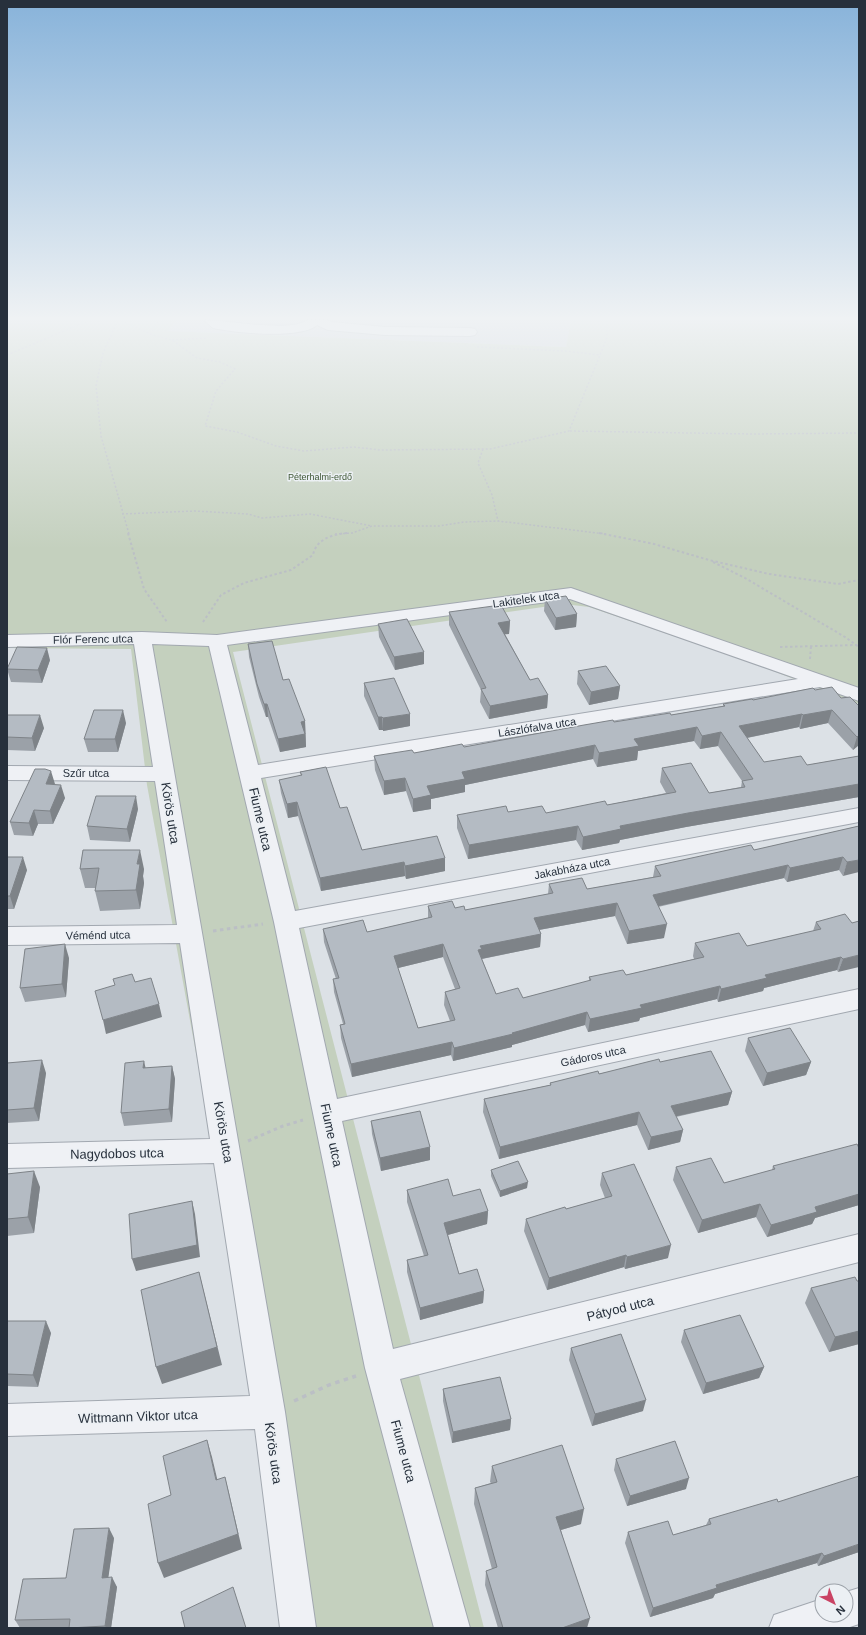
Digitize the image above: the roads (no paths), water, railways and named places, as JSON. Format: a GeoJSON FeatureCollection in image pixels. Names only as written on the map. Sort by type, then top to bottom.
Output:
{"type":"FeatureCollection","features":[{"type":"Feature","properties":{"kind":"street","name":"Lakitelek utca"},"geometry":{"type":"LineString","coordinates":[[196,640],[571,593],[859,695]]}},
{"type":"Feature","properties":{"kind":"street","name":"Flór Ferenc utca"},"geometry":{"type":"LineString","coordinates":[[7,641],[142,638],[196,640]]}},
{"type":"Feature","properties":{"kind":"street","name":"Körös utca"},"geometry":{"type":"LineString","coordinates":[[142,638],[227,1151],[268,1412],[298,1628]]}},
{"type":"Feature","properties":{"kind":"street","name":"Fiume utca"},"geometry":{"type":"LineString","coordinates":[[196,640],[250,773],[286,922],[381,1368],[452,1628]]}},
{"type":"Feature","properties":{"kind":"street","name":"Lászlófalva utca"},"geometry":{"type":"LineString","coordinates":[[250,773],[823,681]]}},
{"type":"Feature","properties":{"kind":"street","name":"Szűr utca"},"geometry":{"type":"LineString","coordinates":[[7,773],[165,774]]}},
{"type":"Feature","properties":{"kind":"street","name":"Jakabháza utca"},"geometry":{"type":"LineString","coordinates":[[286,922],[859,815]]}},
{"type":"Feature","properties":{"kind":"street","name":"Véménd utca"},"geometry":{"type":"LineString","coordinates":[[7,936],[190,934]]}},
{"type":"Feature","properties":{"kind":"street","name":"Gádoros utca"},"geometry":{"type":"LineString","coordinates":[[327,1113],[859,999]]}},
{"type":"Feature","properties":{"kind":"street","name":"Nagydobos utca"},"geometry":{"type":"LineString","coordinates":[[7,1156],[227,1151]]}},
{"type":"Feature","properties":{"kind":"street","name":"Pátyod utca"},"geometry":{"type":"LineString","coordinates":[[381,1368],[859,1248]]}},
{"type":"Feature","properties":{"kind":"street","name":"Wittmann Viktor utca"},"geometry":{"type":"LineString","coordinates":[[7,1420],[268,1412]]}},
{"type":"Feature","properties":{"kind":"street"},"geometry":{"type":"LineString","coordinates":[[787,1628],[814,1620]]}},
{"type":"Feature","properties":{"kind":"park label","name":"Péterhalmi-erdő"},"geometry":{"type":"Point","coordinates":[320,477]}}]}
